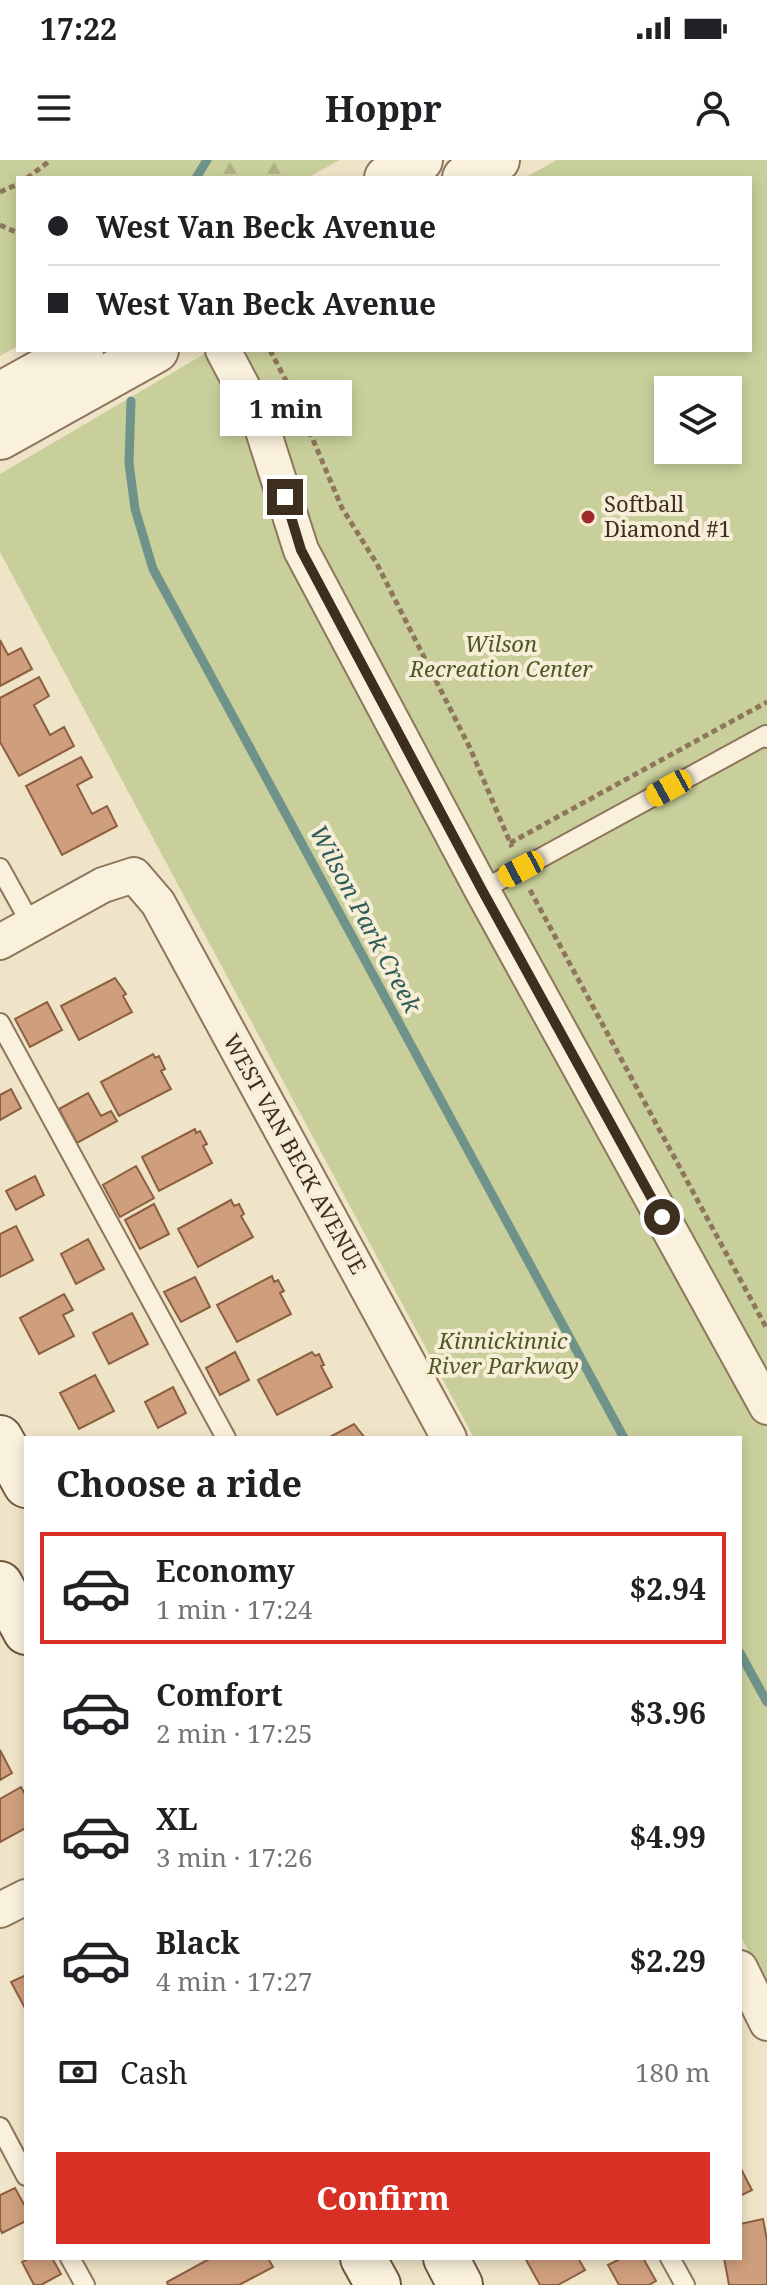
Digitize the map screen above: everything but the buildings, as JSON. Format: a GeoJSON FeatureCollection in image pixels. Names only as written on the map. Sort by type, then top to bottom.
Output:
{"type":"FeatureCollection","features":[{"type":"Feature","properties":{"kind":"street"},"geometry":{"type":"LineString","coordinates":[[391,176],[420,160]]}},
{"type":"Feature","properties":{"kind":"street"},"geometry":{"type":"LineString","coordinates":[[469,176],[497,160]]}},
{"type":"Feature","properties":{"kind":"street"},"geometry":{"type":"LineString","coordinates":[[0,437],[25,396],[79,352]]}},
{"type":"Feature","properties":{"kind":"street"},"geometry":{"type":"LineString","coordinates":[[25,396],[150,352]]}},
{"type":"Feature","properties":{"kind":"street"},"geometry":{"type":"LineString","coordinates":[[224,352],[259,418],[301,550],[482,890],[767,1407]]}},
{"type":"Feature","properties":{"kind":"street","name":"WEST VAN BECK AVENUE"},"geometry":{"type":"LineString","coordinates":[[31,924],[103,885],[134,875],[158,903],[448,1436]]}},
{"type":"Feature","properties":{"kind":"street"},"geometry":{"type":"LineString","coordinates":[[0,942],[31,924]]}},
{"type":"Feature","properties":{"kind":"street"},"geometry":{"type":"LineString","coordinates":[[0,1438],[24,1481]]}},
{"type":"Feature","properties":{"kind":"street"},"geometry":{"type":"LineString","coordinates":[[0,1584],[24,1628]]}},
{"type":"Feature","properties":{"kind":"street"},"geometry":{"type":"LineString","coordinates":[[0,1910],[24,1898]]}},
{"type":"Feature","properties":{"kind":"street"},"geometry":{"type":"LineString","coordinates":[[742,1972],[767,2023]]}},
{"type":"Feature","properties":{"kind":"street"},"geometry":{"type":"LineString","coordinates":[[364,2260],[378,2285]]}},
{"type":"Feature","properties":{"kind":"street"},"geometry":{"type":"LineString","coordinates":[[447,2260],[460,2285]]}},
{"type":"Feature","properties":{"kind":"lane"},"geometry":{"type":"LineString","coordinates":[[482,890],[766,735],[767,738]]}},
{"type":"Feature","properties":{"kind":"lane"},"geometry":{"type":"LineString","coordinates":[[0,868],[31,924]]}},
{"type":"Feature","properties":{"kind":"lane"},"geometry":{"type":"LineString","coordinates":[[0,1023],[225,1436]]}},
{"type":"Feature","properties":{"kind":"lane"},"geometry":{"type":"LineString","coordinates":[[0,2127],[24,2172]]}},
{"type":"Feature","properties":{"kind":"lane"},"geometry":{"type":"LineString","coordinates":[[71,2260],[85,2285]]}},
{"type":"Feature","properties":{"kind":"lane"},"geometry":{"type":"LineString","coordinates":[[671,2260],[685,2285]]}},
{"type":"Feature","properties":{"kind":"path"},"geometry":{"type":"LineString","coordinates":[[30,176],[51,160]]}},
{"type":"Feature","properties":{"kind":"path"},"geometry":{"type":"LineString","coordinates":[[510,843],[767,702]]}},
{"type":"Feature","properties":{"kind":"green space"},"geometry":{"type":"Polygon","coordinates":[[[0,160],[340,160],[311,176],[16,176],[16,347],[0,356],[0,160]]]}},
{"type":"Feature","properties":{"kind":"green space"},"geometry":{"type":"Polygon","coordinates":[[[205,160],[311,160],[283,176],[217,176],[205,160]]]}},
{"type":"Feature","properties":{"kind":"green space","name":"Wilson Recreation Center"},"geometry":{"type":"Polygon","coordinates":[[[557,160],[767,160],[767,1985],[742,1939],[742,1436],[473,1436],[0,552],[0,474],[208,352],[752,352],[752,176],[528,176],[557,160]]]}},
{"type":"Feature","properties":{"kind":"waterway","name":"Wilson Park Creek"},"geometry":{"type":"LineString","coordinates":[[197,176],[207,160]]}},
{"type":"Feature","properties":{"kind":"waterway","name":"Wilson Park Creek"},"geometry":{"type":"LineString","coordinates":[[131,401],[129,463],[135,509],[153,569],[623,1436]]}},
{"type":"Feature","properties":{"kind":"waterway","name":"Wilson Park Creek"},"geometry":{"type":"LineString","coordinates":[[742,1657],[767,1702]]}},
{"type":"Feature","properties":{"kind":"place","name":"Softball Diamond #1"},"geometry":{"type":"Point","coordinates":[588,517]}},
{"type":"Feature","properties":{"kind":"route"},"geometry":{"type":"LineString","coordinates":[[285,497],[301,550],[482,890],[662,1217]]}},
{"type":"Feature","properties":{"kind":"park label","name":"Kinnickinnic River Parkway"},"geometry":{"type":"Point","coordinates":[503,1354]}}]}
